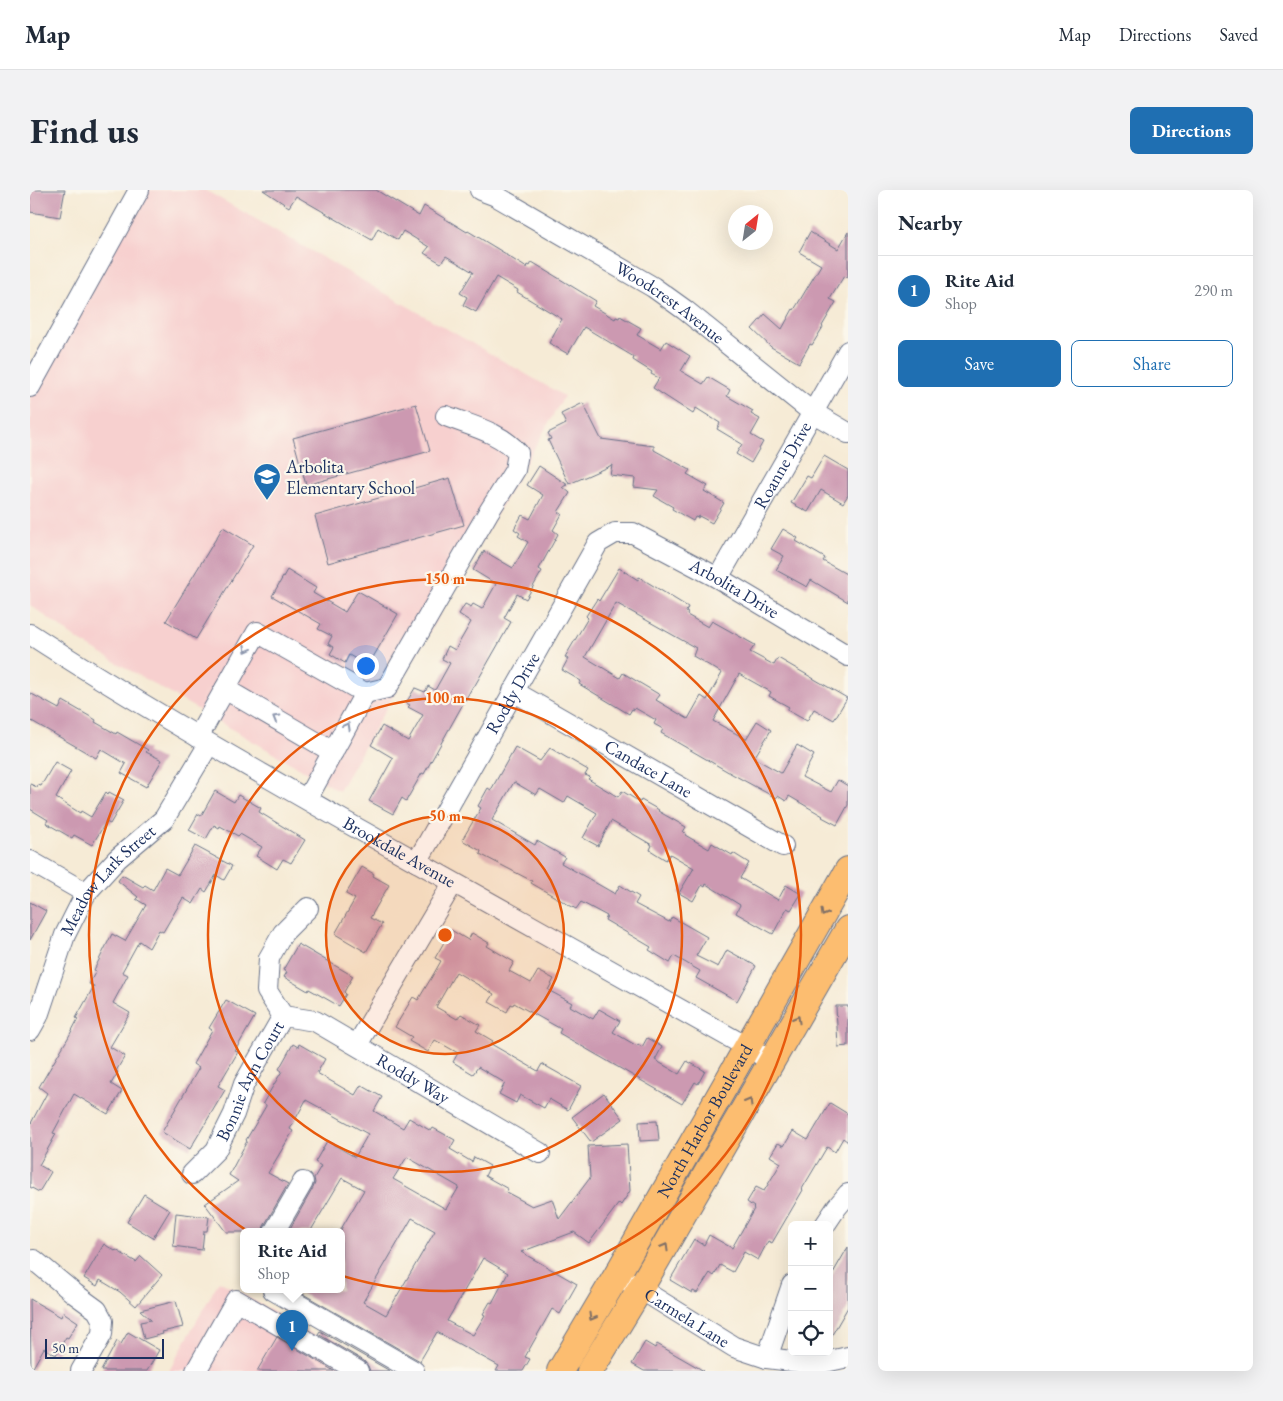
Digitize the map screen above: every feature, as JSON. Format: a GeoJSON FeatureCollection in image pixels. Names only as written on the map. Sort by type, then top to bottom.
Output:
{"type":"FeatureCollection","features":[{"type":"Feature","properties":{"kind":"main road","name":"North Harbor Boulevard"},"geometry":{"type":"LineString","coordinates":[[560,1371],[617,1275],[848,870]]}},
{"type":"Feature","properties":{"kind":"main road","name":"North Harbor Boulevard"},"geometry":{"type":"LineString","coordinates":[[590,1371],[640,1289],[848,930]]}},
{"type":"Feature","properties":{"kind":"street"},"geometry":{"type":"LineString","coordinates":[[30,387],[139,190]]}},
{"type":"Feature","properties":{"kind":"street","name":"Woodcrest Avenue"},"geometry":{"type":"LineString","coordinates":[[480,190],[496,196],[652,287],[685,310],[812,412],[848,432]]}},
{"type":"Feature","properties":{"kind":"street","name":"Roanne Drive"},"geometry":{"type":"LineString","coordinates":[[718,578],[848,351]]}},
{"type":"Feature","properties":{"kind":"street"},"geometry":{"type":"LineString","coordinates":[[307,800],[364,694],[387,688],[488,513],[515,470],[518,453],[510,444],[496,435],[446,416]]}},
{"type":"Feature","properties":{"kind":"street","name":"Arbolita Drive"},"geometry":{"type":"LineString","coordinates":[[615,533],[633,533],[718,578],[848,656]]}},
{"type":"Feature","properties":{"kind":"street","name":"Roddy Drive"},"geometry":{"type":"LineString","coordinates":[[417,862],[598,543],[615,533]]}},
{"type":"Feature","properties":{"kind":"street","name":"Meadow Lark Street"},"geometry":{"type":"LineString","coordinates":[[30,1030],[38,1016],[65,935],[86,893],[116,859],[164,819],[203,740],[225,689],[257,632],[364,694]]}},
{"type":"Feature","properties":{"kind":"street","name":"Brookdale Avenue"},"geometry":{"type":"LineString","coordinates":[[30,634],[203,740],[307,800],[772,1061]]}},
{"type":"Feature","properties":{"kind":"street"},"geometry":{"type":"LineString","coordinates":[[225,689],[333,752]]}},
{"type":"Feature","properties":{"kind":"street","name":"Candace Lane"},"geometry":{"type":"LineString","coordinates":[[513,691],[783,846]]}},
{"type":"Feature","properties":{"kind":"street"},"geometry":{"type":"LineString","coordinates":[[30,861],[86,893]]}},
{"type":"Feature","properties":{"kind":"street"},"geometry":{"type":"LineString","coordinates":[[357,1045],[454,883]]}},
{"type":"Feature","properties":{"kind":"street","name":"Bonnie Ann Court"},"geometry":{"type":"LineString","coordinates":[[192,1174],[216,1150],[234,1114],[244,1084],[283,1016],[267,990],[269,958],[282,933],[308,908]]}},
{"type":"Feature","properties":{"kind":"street","name":"Roddy Way"},"geometry":{"type":"LineString","coordinates":[[283,1016],[315,1021],[540,1153]]}},
{"type":"Feature","properties":{"kind":"street"},"geometry":{"type":"LineString","coordinates":[[276,1228],[303,1182]]}},
{"type":"Feature","properties":{"kind":"street"},"geometry":{"type":"LineString","coordinates":[[828,1221],[848,1194]]}},
{"type":"Feature","properties":{"kind":"street"},"geometry":{"type":"LineString","coordinates":[[34,1260],[97,1310],[104,1321],[102,1334],[81,1371]]}},
{"type":"Feature","properties":{"kind":"street","name":"Carmela Lane"},"geometry":{"type":"LineString","coordinates":[[617,1275],[734,1346],[767,1358],[816,1364],[848,1357]]}},
{"type":"Feature","properties":{"kind":"street"},"geometry":{"type":"LineString","coordinates":[[278,1293],[414,1371]]}},
{"type":"Feature","properties":{"kind":"street"},"geometry":{"type":"LineString","coordinates":[[767,1358],[788,1297]]}},
{"type":"Feature","properties":{"kind":"street"},"geometry":{"type":"LineString","coordinates":[[196,1371],[236,1300],[358,1371]]}},
{"type":"Feature","properties":{"kind":"shaded area","name":"Arbolita Elementary School"},"geometry":{"type":"Polygon","coordinates":[[[131,190],[205,190],[564,396],[339,791],[81,642],[30,605],[30,368],[131,190]]]}},
{"type":"Feature","properties":{"kind":"shaded area"},"geometry":{"type":"Polygon","coordinates":[[[219,1281],[378,1371],[169,1371],[219,1281]]]}},
{"type":"Feature","properties":{"kind":"building"},"geometry":{"type":"Polygon","coordinates":[[[30,190],[65,190],[60,217],[30,212],[30,190]]]}},
{"type":"Feature","properties":{"kind":"building"},"geometry":{"type":"Polygon","coordinates":[[[263,190],[376,190],[419,216],[424,206],[527,268],[532,262],[596,301],[593,306],[615,319],[620,316],[641,328],[637,335],[661,349],[666,341],[690,356],[681,371],[703,384],[708,377],[730,390],[727,396],[753,411],[751,414],[760,419],[751,435],[763,442],[751,463],[736,454],[742,444],[717,429],[720,423],[696,408],[693,414],[653,388],[659,378],[633,360],[634,357],[584,327],[568,354],[549,343],[562,319],[496,277],[476,312],[463,305],[467,297],[460,293],[473,272],[446,256],[441,263],[424,253],[429,247],[403,231],[398,240],[378,228],[372,240],[296,196],[289,207],[263,190]]]}},
{"type":"Feature","properties":{"kind":"building"},"geometry":{"type":"Polygon","coordinates":[[[810,232],[838,249],[848,232],[848,278],[844,276],[830,299],[836,302],[823,327],[799,363],[771,347],[752,329],[765,314],[782,329],[821,265],[799,252],[810,232]]]}},
{"type":"Feature","properties":{"kind":"building"},"geometry":{"type":"Polygon","coordinates":[[[583,403],[601,439],[654,446],[654,450],[690,470],[687,474],[708,486],[704,491],[724,503],[712,523],[699,516],[698,518],[695,517],[693,521],[672,509],[673,507],[654,496],[658,490],[634,487],[635,478],[610,475],[612,465],[569,484],[548,440],[551,439],[548,433],[566,424],[561,414],[583,403]]]}},
{"type":"Feature","properties":{"kind":"building"},"geometry":{"type":"Polygon","coordinates":[[[416,404],[430,451],[306,485],[293,438],[416,404]]]}},
{"type":"Feature","properties":{"kind":"building"},"geometry":{"type":"Polygon","coordinates":[[[824,456],[848,470],[848,495],[843,503],[821,490],[808,512],[791,503],[807,476],[811,478],[824,456]]]}},
{"type":"Feature","properties":{"kind":"building"},"geometry":{"type":"Polygon","coordinates":[[[539,466],[568,485],[563,487],[570,493],[558,512],[562,514],[553,530],[558,534],[539,569],[542,571],[526,599],[517,594],[504,618],[511,622],[424,774],[422,773],[406,801],[402,798],[393,814],[369,801],[393,758],[371,745],[382,726],[408,741],[423,715],[408,707],[410,705],[406,703],[415,688],[425,692],[428,686],[435,690],[450,663],[442,659],[448,646],[455,650],[471,622],[459,614],[465,604],[471,607],[473,604],[482,609],[496,584],[473,570],[484,551],[513,568],[528,542],[518,536],[520,533],[514,529],[522,515],[530,519],[543,495],[527,485],[539,466]]]}},
{"type":"Feature","properties":{"kind":"building"},"geometry":{"type":"Polygon","coordinates":[[[450,478],[464,525],[328,563],[315,516],[450,478]]]}},
{"type":"Feature","properties":{"kind":"building"},"geometry":{"type":"Polygon","coordinates":[[[223,527],[253,545],[196,639],[166,621],[223,527]]]}},
{"type":"Feature","properties":{"kind":"building"},"geometry":{"type":"Polygon","coordinates":[[[783,529],[798,538],[796,541],[825,558],[823,561],[848,575],[848,602],[811,580],[807,587],[776,570],[784,556],[771,549],[783,529]]]}},
{"type":"Feature","properties":{"kind":"building"},"geometry":{"type":"Polygon","coordinates":[[[619,568],[638,580],[639,577],[688,607],[687,615],[708,627],[712,621],[755,645],[750,652],[774,665],[778,658],[847,698],[834,720],[814,709],[807,721],[787,710],[789,707],[769,696],[771,692],[739,674],[713,721],[746,739],[757,721],[771,730],[754,758],[781,773],[797,745],[814,755],[802,777],[831,792],[838,780],[848,786],[848,805],[837,825],[789,796],[786,801],[778,796],[776,798],[732,774],[661,733],[663,729],[654,724],[656,720],[635,708],[629,714],[579,684],[581,681],[562,670],[568,659],[565,657],[588,618],[586,616],[597,599],[599,601],[619,568]],[[616,603],[585,657],[620,678],[623,673],[660,695],[656,700],[688,719],[701,696],[707,700],[722,673],[693,656],[696,648],[616,603]]]}},
{"type":"Feature","properties":{"kind":"building"},"geometry":{"type":"Polygon","coordinates":[[[287,570],[316,588],[313,593],[345,612],[358,591],[398,614],[368,666],[349,655],[345,663],[330,654],[334,647],[328,644],[332,636],[318,629],[321,624],[272,596],[287,570]]]}},
{"type":"Feature","properties":{"kind":"building"},"geometry":{"type":"Polygon","coordinates":[[[30,693],[59,709],[63,701],[96,720],[95,722],[116,734],[117,732],[148,750],[146,752],[162,760],[146,787],[121,773],[126,764],[101,749],[96,758],[30,720],[30,693]]]}},
{"type":"Feature","properties":{"kind":"building"},"geometry":{"type":"Polygon","coordinates":[[[515,747],[540,761],[550,748],[588,770],[585,775],[590,777],[588,779],[618,797],[622,791],[640,802],[641,800],[686,827],[683,832],[686,833],[685,835],[709,849],[712,843],[732,855],[733,853],[749,863],[740,878],[778,900],[786,885],[801,894],[791,910],[787,908],[773,934],[736,913],[740,905],[706,884],[705,887],[702,885],[693,901],[679,893],[694,868],[670,854],[666,860],[650,850],[652,845],[611,821],[598,846],[583,838],[597,813],[568,796],[564,803],[540,789],[536,795],[514,782],[492,820],[535,845],[537,841],[565,857],[561,863],[615,894],[620,885],[639,897],[635,904],[669,922],[672,917],[707,937],[696,956],[718,967],[727,950],[756,966],[737,1001],[696,978],[700,971],[674,956],[670,963],[649,950],[651,947],[605,920],[607,916],[581,902],[576,909],[531,883],[532,881],[480,854],[481,851],[462,840],[481,808],[478,806],[488,788],[491,790],[515,747]]]}},
{"type":"Feature","properties":{"kind":"building"},"geometry":{"type":"Polygon","coordinates":[[[55,762],[71,771],[56,798],[80,813],[81,811],[91,817],[106,792],[124,800],[110,824],[106,822],[92,845],[74,835],[72,838],[46,823],[48,820],[30,809],[30,784],[37,787],[38,785],[41,786],[55,762]]]}},
{"type":"Feature","properties":{"kind":"building"},"geometry":{"type":"Polygon","coordinates":[[[215,791],[234,802],[238,795],[261,808],[259,812],[305,840],[291,863],[283,859],[277,869],[256,856],[262,847],[240,834],[238,836],[220,826],[219,828],[214,825],[206,839],[189,830],[198,814],[201,816],[215,791]]]}},
{"type":"Feature","properties":{"kind":"building"},"geometry":{"type":"Polygon","coordinates":[[[195,846],[232,866],[224,880],[216,875],[206,892],[202,889],[193,904],[183,898],[163,932],[159,930],[149,948],[139,941],[122,972],[128,975],[113,1003],[130,1013],[110,1047],[125,1056],[111,1084],[122,1091],[108,1114],[74,1094],[53,1133],[56,1134],[39,1165],[51,1172],[39,1192],[30,1187],[30,1125],[47,1093],[39,1087],[68,1038],[78,1019],[76,1018],[94,986],[89,984],[112,934],[125,941],[146,905],[136,899],[138,897],[118,881],[122,875],[143,887],[145,885],[153,890],[165,868],[178,875],[195,846]]]}},
{"type":"Feature","properties":{"kind":"building"},"geometry":{"type":"Polygon","coordinates":[[[362,867],[389,885],[370,918],[382,924],[366,952],[335,934],[355,899],[346,894],[362,867]]]}},
{"type":"Feature","properties":{"kind":"building"},"geometry":{"type":"Polygon","coordinates":[[[30,902],[46,911],[30,940],[30,902]]]}},
{"type":"Feature","properties":{"kind":"building"},"geometry":{"type":"Polygon","coordinates":[[[451,930],[468,940],[472,933],[489,943],[487,946],[514,962],[509,971],[531,983],[538,971],[554,979],[548,990],[572,1003],[570,1006],[593,1019],[599,1009],[620,1021],[613,1032],[637,1046],[638,1044],[642,1047],[647,1038],[662,1047],[655,1060],[679,1074],[687,1061],[705,1071],[698,1084],[695,1082],[682,1104],[559,1033],[561,1029],[514,1003],[513,1005],[511,1004],[507,1012],[489,1002],[494,994],[456,972],[436,1007],[457,1019],[461,1014],[480,1025],[476,1031],[493,1041],[491,1044],[538,1071],[542,1064],[581,1086],[568,1110],[549,1099],[544,1108],[520,1095],[516,1103],[499,1094],[505,1083],[478,1067],[473,1074],[453,1062],[458,1053],[435,1040],[428,1052],[409,1041],[412,1037],[395,1027],[413,997],[418,1000],[433,975],[441,961],[435,958],[451,930]]]}},
{"type":"Feature","properties":{"kind":"building"},"geometry":{"type":"Polygon","coordinates":[[[298,944],[353,976],[339,1006],[284,977],[287,972],[283,970],[298,944]]]}},
{"type":"Feature","properties":{"kind":"building"},"geometry":{"type":"Polygon","coordinates":[[[226,1000],[255,1016],[235,1051],[238,1052],[218,1086],[225,1090],[190,1149],[162,1132],[199,1068],[193,1064],[212,1030],[209,1028],[226,1000]]]}},
{"type":"Feature","properties":{"kind":"building"},"geometry":{"type":"Polygon","coordinates":[[[836,1006],[848,1006],[848,1046],[838,1047],[836,1006]]]}},
{"type":"Feature","properties":{"kind":"building"},"geometry":{"type":"Polygon","coordinates":[[[293,1044],[298,1047],[299,1044],[325,1059],[317,1073],[355,1095],[361,1085],[382,1097],[374,1111],[403,1128],[409,1118],[431,1131],[433,1128],[455,1140],[450,1149],[472,1162],[474,1157],[490,1166],[485,1176],[508,1189],[506,1192],[532,1206],[552,1199],[559,1219],[590,1178],[588,1146],[627,1144],[630,1191],[621,1205],[619,1203],[589,1243],[574,1232],[521,1252],[577,1284],[560,1314],[552,1309],[525,1357],[530,1359],[523,1371],[496,1371],[499,1366],[437,1332],[420,1361],[301,1293],[345,1293],[345,1228],[342,1228],[364,1190],[342,1178],[312,1228],[290,1228],[313,1188],[314,1178],[321,1166],[315,1162],[327,1141],[355,1157],[368,1134],[306,1100],[290,1129],[293,1131],[268,1173],[288,1184],[263,1228],[240,1228],[240,1232],[226,1232],[205,1204],[238,1181],[229,1175],[246,1140],[266,1106],[263,1103],[282,1071],[279,1069],[293,1044]],[[407,1157],[393,1179],[446,1209],[459,1187],[407,1157]],[[412,1218],[363,1302],[386,1315],[435,1231],[412,1218]],[[483,1258],[447,1321],[473,1335],[485,1315],[483,1314],[490,1302],[492,1303],[508,1273],[483,1258]]]}},
{"type":"Feature","properties":{"kind":"building"},"geometry":{"type":"Polygon","coordinates":[[[604,1093],[623,1119],[591,1142],[572,1117],[604,1093]]]}},
{"type":"Feature","properties":{"kind":"building"},"geometry":{"type":"Polygon","coordinates":[[[830,1103],[848,1114],[848,1142],[843,1138],[835,1152],[827,1147],[772,1243],[768,1241],[758,1260],[744,1252],[733,1272],[720,1265],[714,1276],[710,1273],[697,1293],[693,1291],[692,1293],[670,1280],[694,1239],[704,1245],[709,1235],[732,1248],[754,1209],[747,1202],[756,1187],[764,1191],[781,1163],[770,1156],[778,1143],[784,1146],[793,1131],[808,1140],[830,1103]]]}},
{"type":"Feature","properties":{"kind":"building"},"geometry":{"type":"Polygon","coordinates":[[[657,1121],[659,1140],[640,1141],[639,1122],[657,1121]]]}},
{"type":"Feature","properties":{"kind":"building"},"geometry":{"type":"Polygon","coordinates":[[[144,1194],[170,1210],[153,1238],[127,1222],[144,1194]]]}},
{"type":"Feature","properties":{"kind":"building"},"geometry":{"type":"Polygon","coordinates":[[[176,1213],[209,1217],[207,1231],[204,1231],[202,1250],[173,1246],[176,1213]]]}},
{"type":"Feature","properties":{"kind":"building"},"geometry":{"type":"Polygon","coordinates":[[[104,1244],[136,1262],[141,1256],[162,1275],[136,1306],[120,1292],[100,1280],[97,1286],[84,1278],[104,1244]]]}},
{"type":"Feature","properties":{"kind":"building"},"geometry":{"type":"Polygon","coordinates":[[[848,1247],[848,1307],[833,1333],[833,1311],[833,1273],[848,1247]]]}},
{"type":"Feature","properties":{"kind":"building"},"geometry":{"type":"Polygon","coordinates":[[[30,1299],[61,1317],[63,1312],[78,1322],[68,1338],[66,1337],[56,1355],[44,1348],[31,1371],[30,1299]]]}},
{"type":"Feature","properties":{"kind":"building"},"geometry":{"type":"Polygon","coordinates":[[[176,1301],[183,1327],[144,1339],[140,1322],[151,1320],[140,1310],[176,1301]]]}},
{"type":"Feature","properties":{"kind":"building"},"geometry":{"type":"Polygon","coordinates":[[[320,1331],[390,1371],[370,1371],[364,1361],[318,1334],[320,1331]]]}},
{"type":"Feature","properties":{"kind":"building"},"geometry":{"type":"Polygon","coordinates":[[[128,1332],[159,1350],[147,1371],[101,1371],[117,1341],[121,1344],[128,1332]]]}},
{"type":"Feature","properties":{"kind":"building"},"geometry":{"type":"Polygon","coordinates":[[[277,1337],[334,1371],[257,1371],[277,1337]]]}},
{"type":"Feature","properties":{"kind":"building"},"geometry":{"type":"Polygon","coordinates":[[[645,1342],[655,1348],[657,1344],[704,1371],[644,1371],[632,1364],[645,1342]]]}},
{"type":"Feature","properties":{"kind":"place","name":"Arbolita Elementary School"},"geometry":{"type":"Point","coordinates":[267,501]}},
{"type":"Feature","properties":{"kind":"place","name":"Rite Aid"},"geometry":{"type":"Point","coordinates":[292,1351]}}]}
